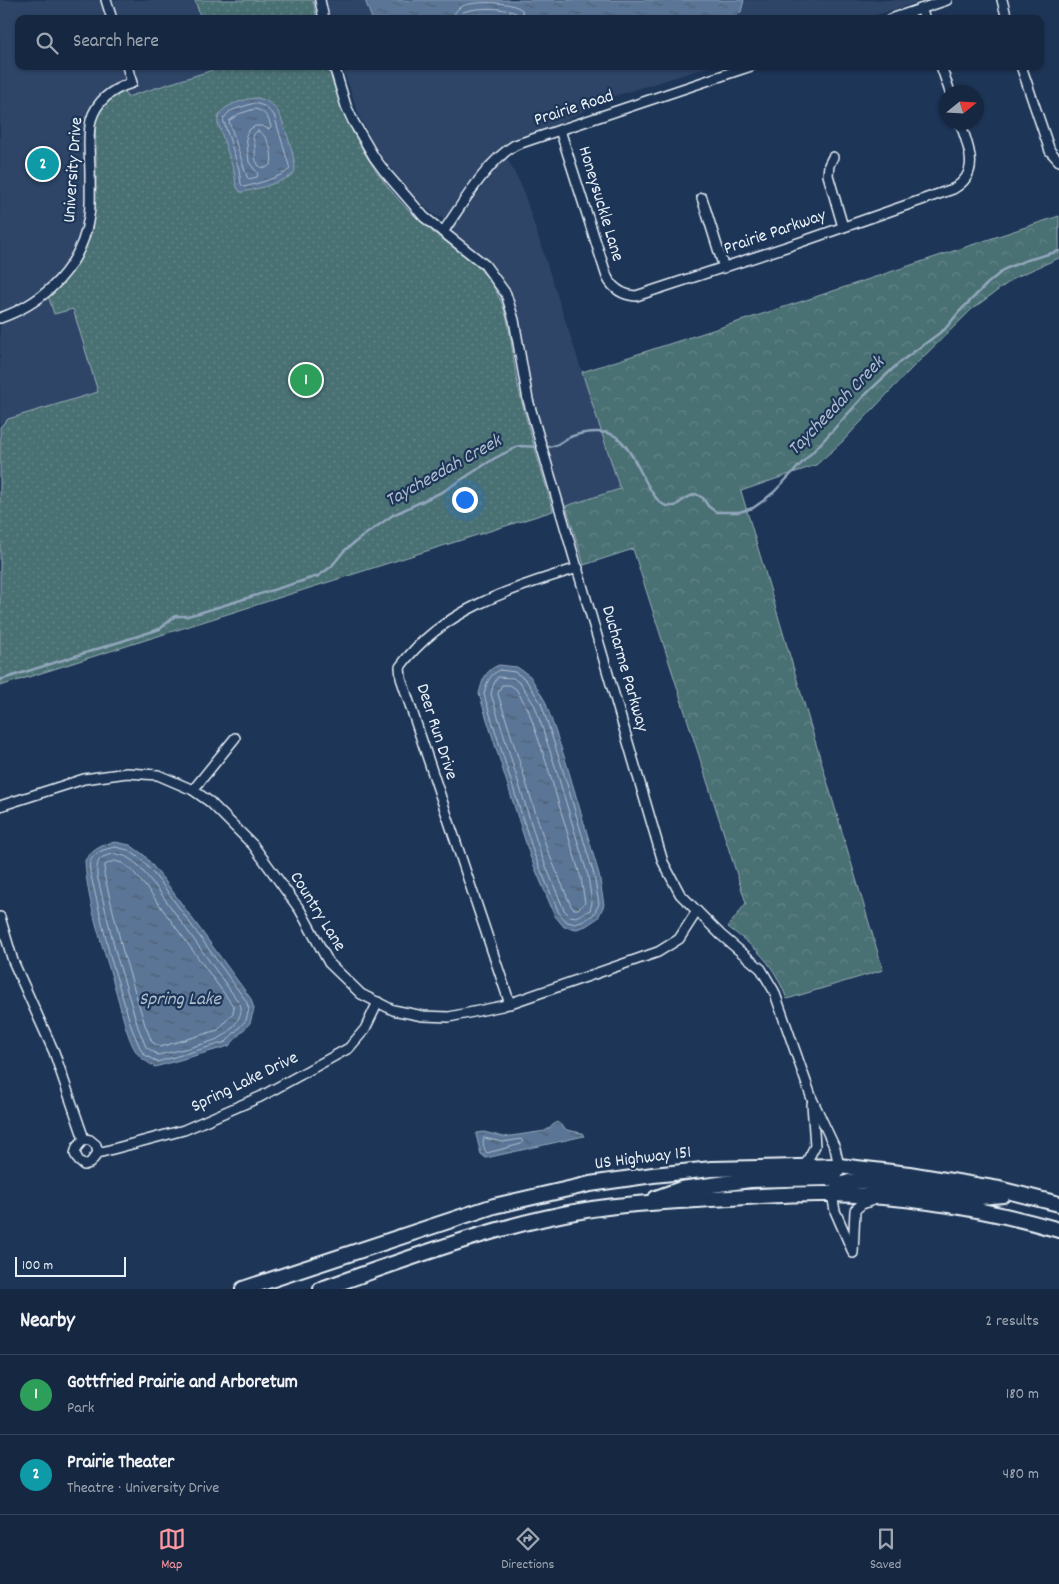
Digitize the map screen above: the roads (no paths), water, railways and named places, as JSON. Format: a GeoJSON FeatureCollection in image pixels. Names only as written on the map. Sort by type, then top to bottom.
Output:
{"type":"FeatureCollection","features":[{"type":"Feature","properties":{"kind":"main road","name":"US Highway 151"},"geometry":{"type":"LineString","coordinates":[[243,1289],[494,1206],[590,1184],[653,1175],[712,1169],[840,1166],[910,1174],[1020,1194],[1059,1204]]}},
{"type":"Feature","properties":{"kind":"main road"},"geometry":{"type":"LineString","coordinates":[[642,1203],[681,1188],[750,1180],[830,1178],[835,1175],[840,1166]]}},
{"type":"Feature","properties":{"kind":"main road"},"geometry":{"type":"LineString","coordinates":[[832,1194],[842,1184],[854,1181],[890,1184],[980,1197],[1020,1194]]}},
{"type":"Feature","properties":{"kind":"main road"},"geometry":{"type":"LineString","coordinates":[[321,1289],[480,1235],[586,1210],[642,1203],[801,1194],[885,1197],[957,1208],[1030,1222],[1059,1230]]}},
{"type":"Feature","properties":{"kind":"street"},"geometry":{"type":"LineString","coordinates":[[106,0],[111,15]]}},
{"type":"Feature","properties":{"kind":"street"},"geometry":{"type":"LineString","coordinates":[[320,0],[323,15]]}},
{"type":"Feature","properties":{"kind":"street"},"geometry":{"type":"LineString","coordinates":[[903,15],[947,0]]}},
{"type":"Feature","properties":{"kind":"street"},"geometry":{"type":"LineString","coordinates":[[1002,0],[1006,15]]}},
{"type":"Feature","properties":{"kind":"street"},"geometry":{"type":"LineString","coordinates":[[921,9],[923,15]]}},
{"type":"Feature","properties":{"kind":"street","name":"University Drive"},"geometry":{"type":"LineString","coordinates":[[0,318],[24,307],[43,295],[60,279],[77,254],[89,214],[90,123],[96,107],[106,96],[116,89],[132,83],[128,70]]}},
{"type":"Feature","properties":{"kind":"street","name":"Ducharme Parkway"},"geometry":{"type":"LineString","coordinates":[[335,70],[346,106],[374,157],[412,204],[443,232],[485,264],[506,294],[514,320],[523,376],[539,438],[663,862],[680,894],[721,935],[761,969],[774,991],[812,1099],[835,1148],[840,1166]]}},
{"type":"Feature","properties":{"kind":"street","name":"Prairie Road"},"geometry":{"type":"LineString","coordinates":[[443,232],[488,168],[500,155],[515,145],[739,70]]}},
{"type":"Feature","properties":{"kind":"street"},"geometry":{"type":"LineString","coordinates":[[942,70],[948,85]]}},
{"type":"Feature","properties":{"kind":"street"},"geometry":{"type":"LineString","coordinates":[[1022,70],[1050,151],[1057,160]]}},
{"type":"Feature","properties":{"kind":"street","name":"Honeysuckle Lane"},"geometry":{"type":"LineString","coordinates":[[560,130],[605,274],[613,286]]}},
{"type":"Feature","properties":{"kind":"street","name":"Prairie Parkway"},"geometry":{"type":"LineString","coordinates":[[613,286],[626,294],[640,295],[947,191],[962,182],[967,176],[971,165],[970,153],[963,130]]}},
{"type":"Feature","properties":{"kind":"street"},"geometry":{"type":"LineString","coordinates":[[833,157],[828,167],[828,175],[843,227]]}},
{"type":"Feature","properties":{"kind":"street"},"geometry":{"type":"LineString","coordinates":[[702,198],[724,268]]}},
{"type":"Feature","properties":{"kind":"street","name":"Deer Run Drive"},"geometry":{"type":"LineString","coordinates":[[510,1004],[433,777],[401,678],[400,667],[416,647],[450,620],[511,589],[578,568]]}},
{"type":"Feature","properties":{"kind":"street"},"geometry":{"type":"LineString","coordinates":[[193,790],[236,738]]}},
{"type":"Feature","properties":{"kind":"street","name":"Country Lane"},"geometry":{"type":"LineString","coordinates":[[0,806],[84,779],[126,773],[158,775],[193,790],[210,802],[253,845],[300,910],[329,963],[361,994],[393,1010],[415,1014],[450,1018],[510,1004],[658,952],[680,939],[697,912]]}},
{"type":"Feature","properties":{"kind":"street"},"geometry":{"type":"LineString","coordinates":[[0,916],[13,962],[54,1052],[84,1139],[90,1140],[96,1145],[98,1153]]}},
{"type":"Feature","properties":{"kind":"street","name":"Spring Lake Drive"},"geometry":{"type":"LineString","coordinates":[[84,1139],[75,1154],[78,1161],[84,1164],[90,1163],[98,1153],[184,1130],[260,1097],[349,1048],[365,1029],[378,1002]]}},
{"type":"Feature","properties":{"kind":"street","name":"Ducharme Parkway"},"geometry":{"type":"LineString","coordinates":[[804,1167],[815,1146],[812,1099]]}},
{"type":"Feature","properties":{"kind":"street"},"geometry":{"type":"LineString","coordinates":[[832,1194],[835,1211],[853,1253],[855,1210],[868,1201],[885,1197]]}},
{"type":"Feature","properties":{"kind":"water"},"geometry":{"type":"Polygon","coordinates":[[[365,0],[744,0],[741,12],[738,15],[371,15],[365,0]]]}},
{"type":"Feature","properties":{"kind":"water"},"geometry":{"type":"Polygon","coordinates":[[[254,98],[267,101],[277,110],[289,142],[295,169],[291,176],[285,179],[260,188],[240,192],[236,185],[234,171],[218,123],[218,117],[230,105],[254,98]]]}},
{"type":"Feature","properties":{"kind":"water"},"geometry":{"type":"Polygon","coordinates":[[[499,665],[517,667],[530,676],[545,701],[566,762],[599,874],[604,905],[598,918],[586,926],[577,929],[564,927],[555,916],[530,856],[479,694],[487,673],[499,665]]]}},
{"type":"Feature","properties":{"kind":"water","name":"Spring Lake"},"geometry":{"type":"Polygon","coordinates":[[[115,842],[130,845],[144,855],[251,999],[254,1009],[250,1023],[229,1046],[155,1067],[141,1057],[133,1047],[97,928],[86,877],[85,860],[98,848],[115,842]]]}},
{"type":"Feature","properties":{"kind":"water"},"geometry":{"type":"Polygon","coordinates":[[[557,1122],[567,1130],[582,1133],[584,1136],[486,1158],[481,1154],[477,1133],[484,1132],[504,1137],[545,1131],[557,1122]]]}},
{"type":"Feature","properties":{"kind":"waterway","name":"Taycheedah Creek"},"geometry":{"type":"LineString","coordinates":[[545,447],[554,446],[581,434],[592,432],[608,433],[617,437],[625,445],[651,490],[664,505],[675,506],[696,494],[703,498],[708,506],[716,512],[739,512],[753,508],[774,492],[865,395],[900,362],[945,329],[988,283],[1005,269],[1024,261],[1059,251]]}},
{"type":"Feature","properties":{"kind":"waterway","name":"Taycheedah Creek"},"geometry":{"type":"LineString","coordinates":[[0,680],[160,629],[175,616],[199,613],[318,576],[331,567],[344,551],[393,515],[444,491],[495,458],[519,446],[540,447]]}},
{"type":"Feature","properties":{"kind":"place","name":"Prairie Theater"},"geometry":{"type":"Point","coordinates":[43,164]}},
{"type":"Feature","properties":{"kind":"place","name":"Gottfried Prairie and Arboretum"},"geometry":{"type":"Point","coordinates":[306,380]}}]}
